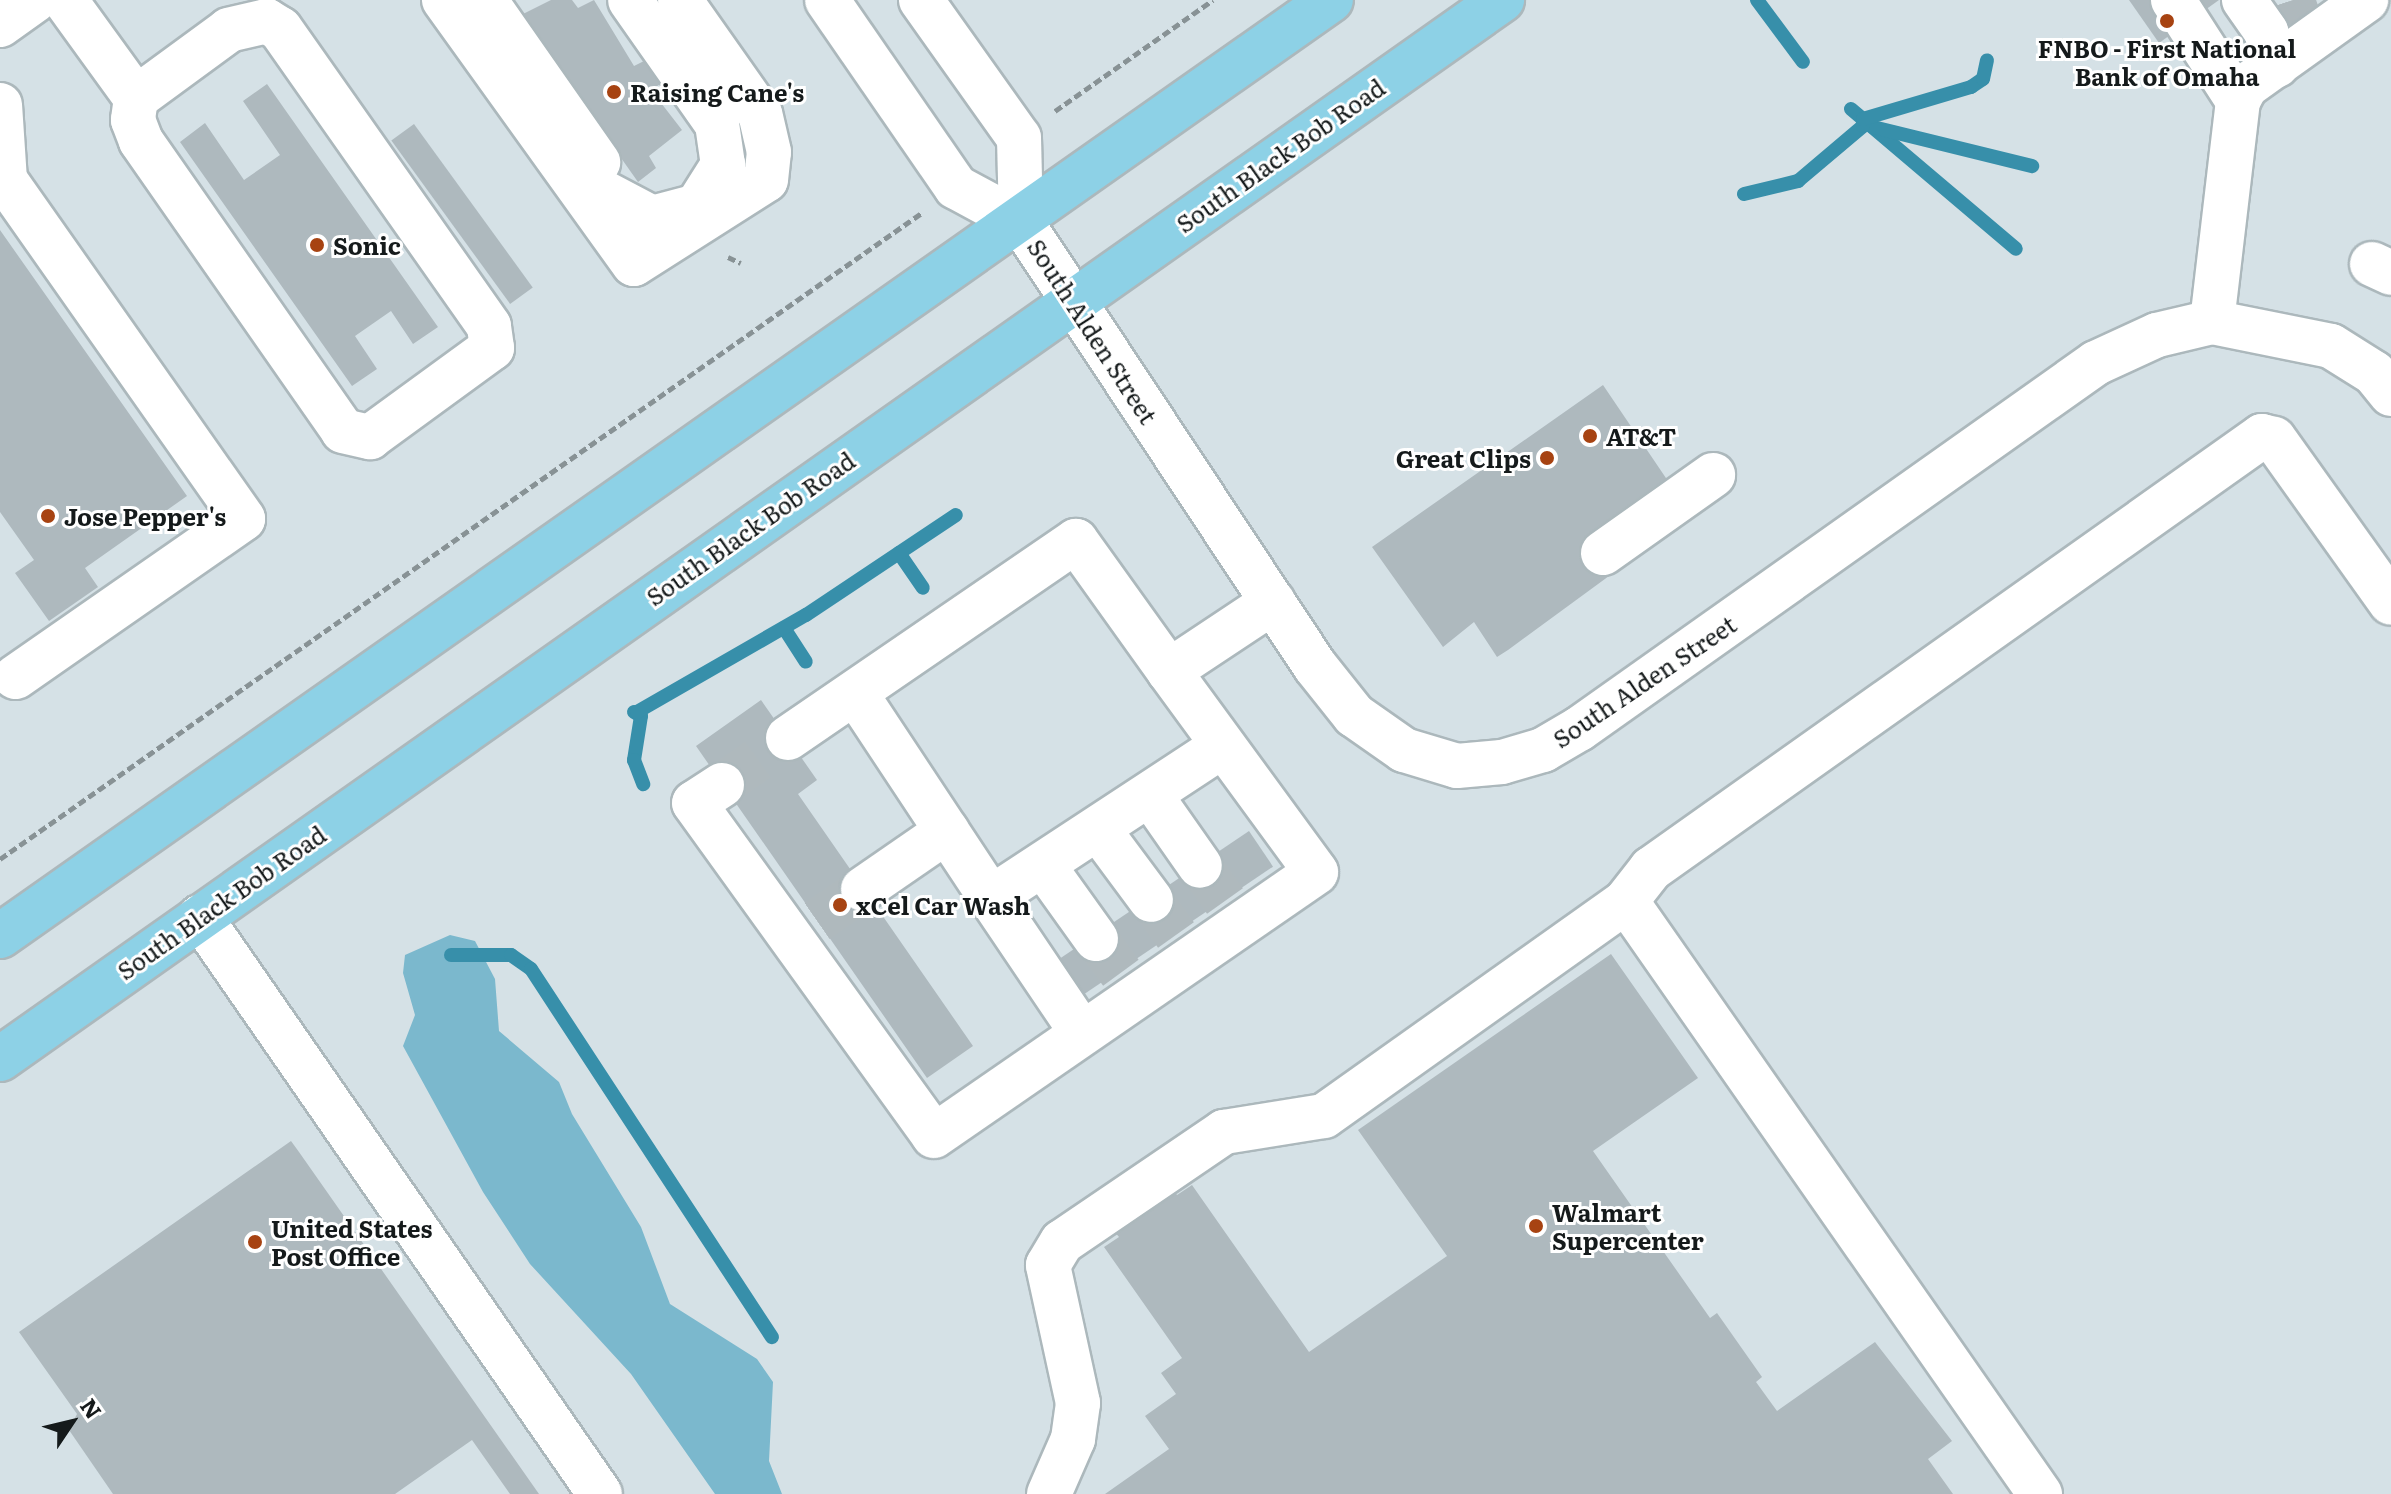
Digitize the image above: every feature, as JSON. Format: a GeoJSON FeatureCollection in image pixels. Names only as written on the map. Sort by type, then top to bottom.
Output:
{"type":"FeatureCollection","features":[{"type":"Feature","properties":{"kind":"main road"},"geometry":{"type":"LineString","coordinates":[[0,936],[1021,222],[1331,0]]}},
{"type":"Feature","properties":{"kind":"main road","name":"South Black Bob Road"},"geometry":{"type":"LineString","coordinates":[[0,1059],[1075,298],[1502,0]]}},
{"type":"Feature","properties":{"kind":"street"},"geometry":{"type":"LineString","coordinates":[[0,25],[35,0]]}},
{"type":"Feature","properties":{"kind":"street"},"geometry":{"type":"LineString","coordinates":[[65,0],[136,98],[133,120],[141,141],[343,431],[370,437],[486,355],[493,337],[280,29],[267,21],[229,30],[136,98]]}},
{"type":"Feature","properties":{"kind":"street"},"geometry":{"type":"LineString","coordinates":[[444,0],[634,264],[766,180],[769,152],[760,114],[680,0]]}},
{"type":"Feature","properties":{"kind":"street"},"geometry":{"type":"LineString","coordinates":[[485,0],[630,208]]}},
{"type":"Feature","properties":{"kind":"street"},"geometry":{"type":"LineString","coordinates":[[494,0],[515,45]]}},
{"type":"Feature","properties":{"kind":"street"},"geometry":{"type":"LineString","coordinates":[[571,175],[652,218],[697,206],[723,165],[717,124],[630,0]]}},
{"type":"Feature","properties":{"kind":"street"},"geometry":{"type":"LineString","coordinates":[[827,0],[956,187],[1021,222],[1019,138],[921,0]]}},
{"type":"Feature","properties":{"kind":"street"},"geometry":{"type":"LineString","coordinates":[[2173,0],[2265,75]]}},
{"type":"Feature","properties":{"kind":"street"},"geometry":{"type":"LineString","coordinates":[[2208,0],[2238,44],[2265,75]]}},
{"type":"Feature","properties":{"kind":"street"},"geometry":{"type":"LineString","coordinates":[[2244,0],[2266,32],[2265,75]]}},
{"type":"Feature","properties":{"kind":"street"},"geometry":{"type":"LineString","coordinates":[[2212,322],[2265,75],[2270,0]]}},
{"type":"Feature","properties":{"kind":"street"},"geometry":{"type":"LineString","coordinates":[[2265,75],[2366,0]]}},
{"type":"Feature","properties":{"kind":"street"},"geometry":{"type":"LineString","coordinates":[[0,105],[5,180],[243,519],[5,673]]}},
{"type":"Feature","properties":{"kind":"street","name":"South Alden Street"},"geometry":{"type":"LineString","coordinates":[[1021,222],[1075,298],[1106,354],[1273,602],[1354,715],[1404,750],[1457,766],[1502,762],[1543,750],[1579,729],[2096,363],[2157,335],[2212,322],[2331,346],[2374,373],[2391,394]]}},
{"type":"Feature","properties":{"kind":"street"},"geometry":{"type":"LineString","coordinates":[[1049,1494],[1073,1439],[1078,1403],[1048,1265],[1062,1242],[1224,1132],[1324,1116],[1626,901],[1651,869],[2262,436],[2274,439],[2391,603]]}},
{"type":"Feature","properties":{"kind":"street"},"geometry":{"type":"LineString","coordinates":[[1603,553],[1713,475]]}},
{"type":"Feature","properties":{"kind":"street"},"geometry":{"type":"LineString","coordinates":[[708,794],[803,931],[934,1136],[1082,1033],[1129,984],[1233,912],[1316,872],[1076,541],[788,738]]}},
{"type":"Feature","properties":{"kind":"street"},"geometry":{"type":"LineString","coordinates":[[1169,671],[1273,602]]}},
{"type":"Feature","properties":{"kind":"street"},"geometry":{"type":"LineString","coordinates":[[856,694],[1082,1033]]}},
{"type":"Feature","properties":{"kind":"street"},"geometry":{"type":"LineString","coordinates":[[991,898],[1151,796],[1222,746]]}},
{"type":"Feature","properties":{"kind":"street"},"geometry":{"type":"LineString","coordinates":[[1151,796],[1200,866]]}},
{"type":"Feature","properties":{"kind":"street"},"geometry":{"type":"LineString","coordinates":[[1099,830],[1151,900]]}},
{"type":"Feature","properties":{"kind":"street"},"geometry":{"type":"LineString","coordinates":[[863,889],[947,831]]}},
{"type":"Feature","properties":{"kind":"street"},"geometry":{"type":"LineString","coordinates":[[1043,865],[1096,939]]}},
{"type":"Feature","properties":{"kind":"street"},"geometry":{"type":"LineString","coordinates":[[1626,901],[2040,1494]]}},
{"type":"Feature","properties":{"kind":"street"},"geometry":{"type":"LineString","coordinates":[[200,917],[600,1494]]}},
{"type":"Feature","properties":{"kind":"path"},"geometry":{"type":"LineString","coordinates":[[1059,108],[1213,0]]}},
{"type":"Feature","properties":{"kind":"path"},"geometry":{"type":"LineString","coordinates":[[0,859],[926,210]]}},
{"type":"Feature","properties":{"kind":"shaded area"},"geometry":{"type":"Polygon","coordinates":[[[450,935],[475,941],[495,979],[499,1031],[559,1082],[572,1114],[641,1227],[670,1304],[757,1359],[773,1382],[769,1461],[782,1494],[715,1494],[631,1374],[530,1264],[483,1192],[403,1046],[415,1015],[403,973],[405,955],[450,935]]]}},
{"type":"Feature","properties":{"kind":"building","name":"Raising Cane's"},"geometry":{"type":"Polygon","coordinates":[[[551,0],[572,0],[578,8],[594,0],[634,66],[646,60],[662,83],[651,90],[682,130],[649,156],[656,168],[638,182],[590,114],[567,102],[578,93],[548,49],[541,56],[519,16],[551,0]]]}},
{"type":"Feature","properties":{"kind":"building","name":"FNBO - First National Bank of Omaha"},"geometry":{"type":"Polygon","coordinates":[[[2129,0],[2219,0],[2159,43],[2129,0]]]}},
{"type":"Feature","properties":{"kind":"building","name":"Sonic"},"geometry":{"type":"Polygon","coordinates":[[[267,84],[438,327],[413,344],[391,311],[355,336],[377,369],[352,386],[180,142],[205,123],[244,180],[280,155],[243,101],[267,84]]]}},
{"type":"Feature","properties":{"kind":"building","name":"Sonic"},"geometry":{"type":"Polygon","coordinates":[[[414,124],[533,287],[510,304],[391,140],[414,124]]]}},
{"type":"Feature","properties":{"kind":"building"},"geometry":{"type":"Polygon","coordinates":[[[0,230],[187,496],[85,568],[98,587],[49,621],[15,573],[34,560],[0,512],[0,230]]]}},
{"type":"Feature","properties":{"kind":"building"},"geometry":{"type":"Polygon","coordinates":[[[1603,385],[1670,484],[1587,543],[1609,576],[1508,650],[1497,657],[1474,622],[1443,647],[1372,547],[1603,385]]]}},
{"type":"Feature","properties":{"kind":"building","name":"xCel Car Wash"},"geometry":{"type":"Polygon","coordinates":[[[761,700],[817,780],[798,794],[973,1046],[927,1078],[696,746],[761,700]]]}},
{"type":"Feature","properties":{"kind":"building","name":"xCel Car Wash"},"geometry":{"type":"Polygon","coordinates":[[[1249,831],[1273,867],[1073,1001],[1049,966],[1249,831]]]}},
{"type":"Feature","properties":{"kind":"building","name":"Walmart Supercenter"},"geometry":{"type":"Polygon","coordinates":[[[1611,954],[1698,1078],[1593,1151],[1710,1318],[1717,1313],[1762,1377],[1756,1382],[1777,1411],[1875,1342],[1952,1441],[1928,1459],[1953,1494],[1105,1494],[1169,1449],[1145,1416],[1176,1394],[1161,1373],[1182,1358],[1104,1247],[1119,1237],[1113,1230],[1172,1188],[1177,1195],[1192,1185],[1309,1352],[1447,1256],[1358,1130],[1611,954]]]}},
{"type":"Feature","properties":{"kind":"building","name":"United States Post Office"},"geometry":{"type":"Polygon","coordinates":[[[291,1141],[539,1494],[510,1494],[472,1440],[395,1494],[113,1494],[69,1430],[77,1414],[19,1332],[291,1141]]]}},
{"type":"Feature","properties":{"kind":"waterway"},"geometry":{"type":"LineString","coordinates":[[1757,0],[1803,62]]}},
{"type":"Feature","properties":{"kind":"waterway"},"geometry":{"type":"LineString","coordinates":[[1744,194],[1798,181],[1863,126],[1863,119],[1971,87],[1983,79],[1987,60]]}},
{"type":"Feature","properties":{"kind":"waterway"},"geometry":{"type":"LineString","coordinates":[[1851,109],[2016,249]]}},
{"type":"Feature","properties":{"kind":"waterway"},"geometry":{"type":"LineString","coordinates":[[1873,127],[2032,166]]}},
{"type":"Feature","properties":{"kind":"waterway"},"geometry":{"type":"LineString","coordinates":[[637,712],[806,615],[956,515]]}},
{"type":"Feature","properties":{"kind":"waterway"},"geometry":{"type":"LineString","coordinates":[[899,553],[923,588]]}},
{"type":"Feature","properties":{"kind":"waterway"},"geometry":{"type":"LineString","coordinates":[[784,628],[806,662]]}},
{"type":"Feature","properties":{"kind":"waterway"},"geometry":{"type":"LineString","coordinates":[[634,712],[641,716],[634,760],[643,784]]}},
{"type":"Feature","properties":{"kind":"waterway"},"geometry":{"type":"LineString","coordinates":[[451,955],[511,955],[531,969],[772,1337]]}},
{"type":"Feature","properties":{"kind":"tunnel"},"geometry":{"type":"LineString","coordinates":[[2293,0],[2307,43]]}},
{"type":"Feature","properties":{"kind":"tunnel"},"geometry":{"type":"LineString","coordinates":[[722,785],[788,738]]}},
{"type":"Feature","properties":{"kind":"tunnel"},"geometry":{"type":"LineString","coordinates":[[1200,866],[1225,901]]}},
{"type":"Feature","properties":{"kind":"tunnel"},"geometry":{"type":"LineString","coordinates":[[817,921],[863,889]]}},
{"type":"Feature","properties":{"kind":"tunnel"},"geometry":{"type":"LineString","coordinates":[[1151,900],[1176,935]]}},
{"type":"Feature","properties":{"kind":"tunnel"},"geometry":{"type":"LineString","coordinates":[[1096,939],[1121,973]]}},
{"type":"Feature","properties":{"kind":"place","name":"FNBO - First National Bank of Omaha"},"geometry":{"type":"Point","coordinates":[2167,21]}},
{"type":"Feature","properties":{"kind":"place","name":"Raising Cane's"},"geometry":{"type":"Point","coordinates":[614,92]}},
{"type":"Feature","properties":{"kind":"place","name":"Sonic"},"geometry":{"type":"Point","coordinates":[317,245]}},
{"type":"Feature","properties":{"kind":"place","name":"AT&T"},"geometry":{"type":"Point","coordinates":[1590,436]}},
{"type":"Feature","properties":{"kind":"place","name":"Great Clips"},"geometry":{"type":"Point","coordinates":[1547,458]}},
{"type":"Feature","properties":{"kind":"place","name":"Jose Pepper's"},"geometry":{"type":"Point","coordinates":[48,516]}},
{"type":"Feature","properties":{"kind":"place","name":"xCel Car Wash"},"geometry":{"type":"Point","coordinates":[840,905]}},
{"type":"Feature","properties":{"kind":"place","name":"Walmart Supercenter"},"geometry":{"type":"Point","coordinates":[1536,1226]}},
{"type":"Feature","properties":{"kind":"place","name":"United States Post Office"},"geometry":{"type":"Point","coordinates":[255,1242]}}]}
